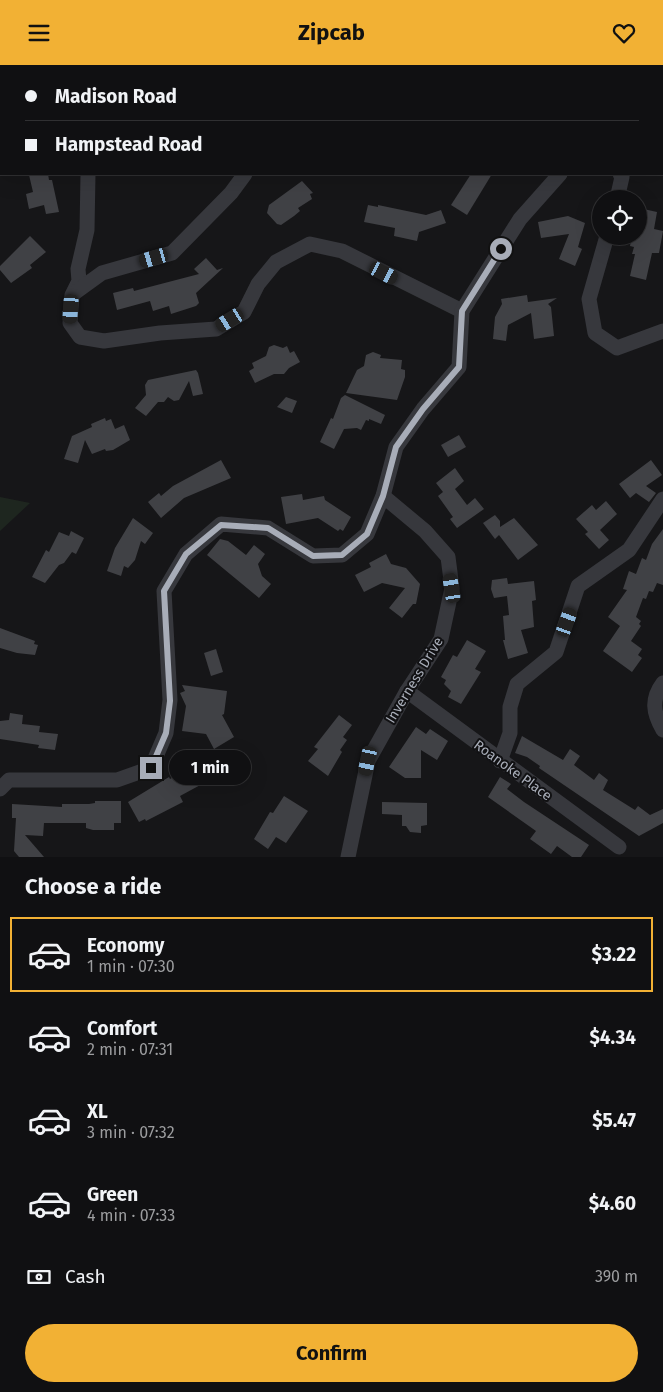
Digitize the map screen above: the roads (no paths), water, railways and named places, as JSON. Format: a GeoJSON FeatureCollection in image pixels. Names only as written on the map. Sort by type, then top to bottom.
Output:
{"type":"FeatureCollection","features":[{"type":"Feature","properties":{"kind":"street"},"geometry":{"type":"LineString","coordinates":[[88,175],[87,230],[78,269],[79,281],[72,295],[70,323],[80,337],[104,341],[160,333],[216,329],[244,312],[258,284],[276,262],[310,244],[342,251],[462,311]]}},
{"type":"Feature","properties":{"kind":"street"},"geometry":{"type":"LineString","coordinates":[[72,295],[102,273],[172,253],[231,193],[244,175]]}},
{"type":"Feature","properties":{"kind":"street"},"geometry":{"type":"LineString","coordinates":[[0,789],[9,780],[117,780],[151,768],[166,733],[170,701],[164,591],[186,554],[221,525],[268,528],[313,556],[342,555],[367,534],[383,496],[396,447],[423,409],[459,367],[462,311],[520,219],[559,175]]}},
{"type":"Feature","properties":{"kind":"street"},"geometry":{"type":"LineString","coordinates":[[619,190],[622,177],[621,175]]}},
{"type":"Feature","properties":{"kind":"street"},"geometry":{"type":"LineString","coordinates":[[604,245],[589,299],[594,333],[617,347],[663,331]]}},
{"type":"Feature","properties":{"kind":"street","name":"Inverness Drive"},"geometry":{"type":"LineString","coordinates":[[348,857],[368,761],[408,691],[441,639],[452,588],[448,557],[425,531],[383,496]]}},
{"type":"Feature","properties":{"kind":"street"},"geometry":{"type":"LineString","coordinates":[[500,761],[510,733],[510,707],[517,684],[556,652],[578,586],[629,550],[663,499]]}},
{"type":"Feature","properties":{"kind":"street"},"geometry":{"type":"LineString","coordinates":[[663,683],[656,692],[654,716],[663,729]]}},
{"type":"Feature","properties":{"kind":"street","name":"Roanoke Place"},"geometry":{"type":"LineString","coordinates":[[408,691],[500,761],[619,847]]}}]}
